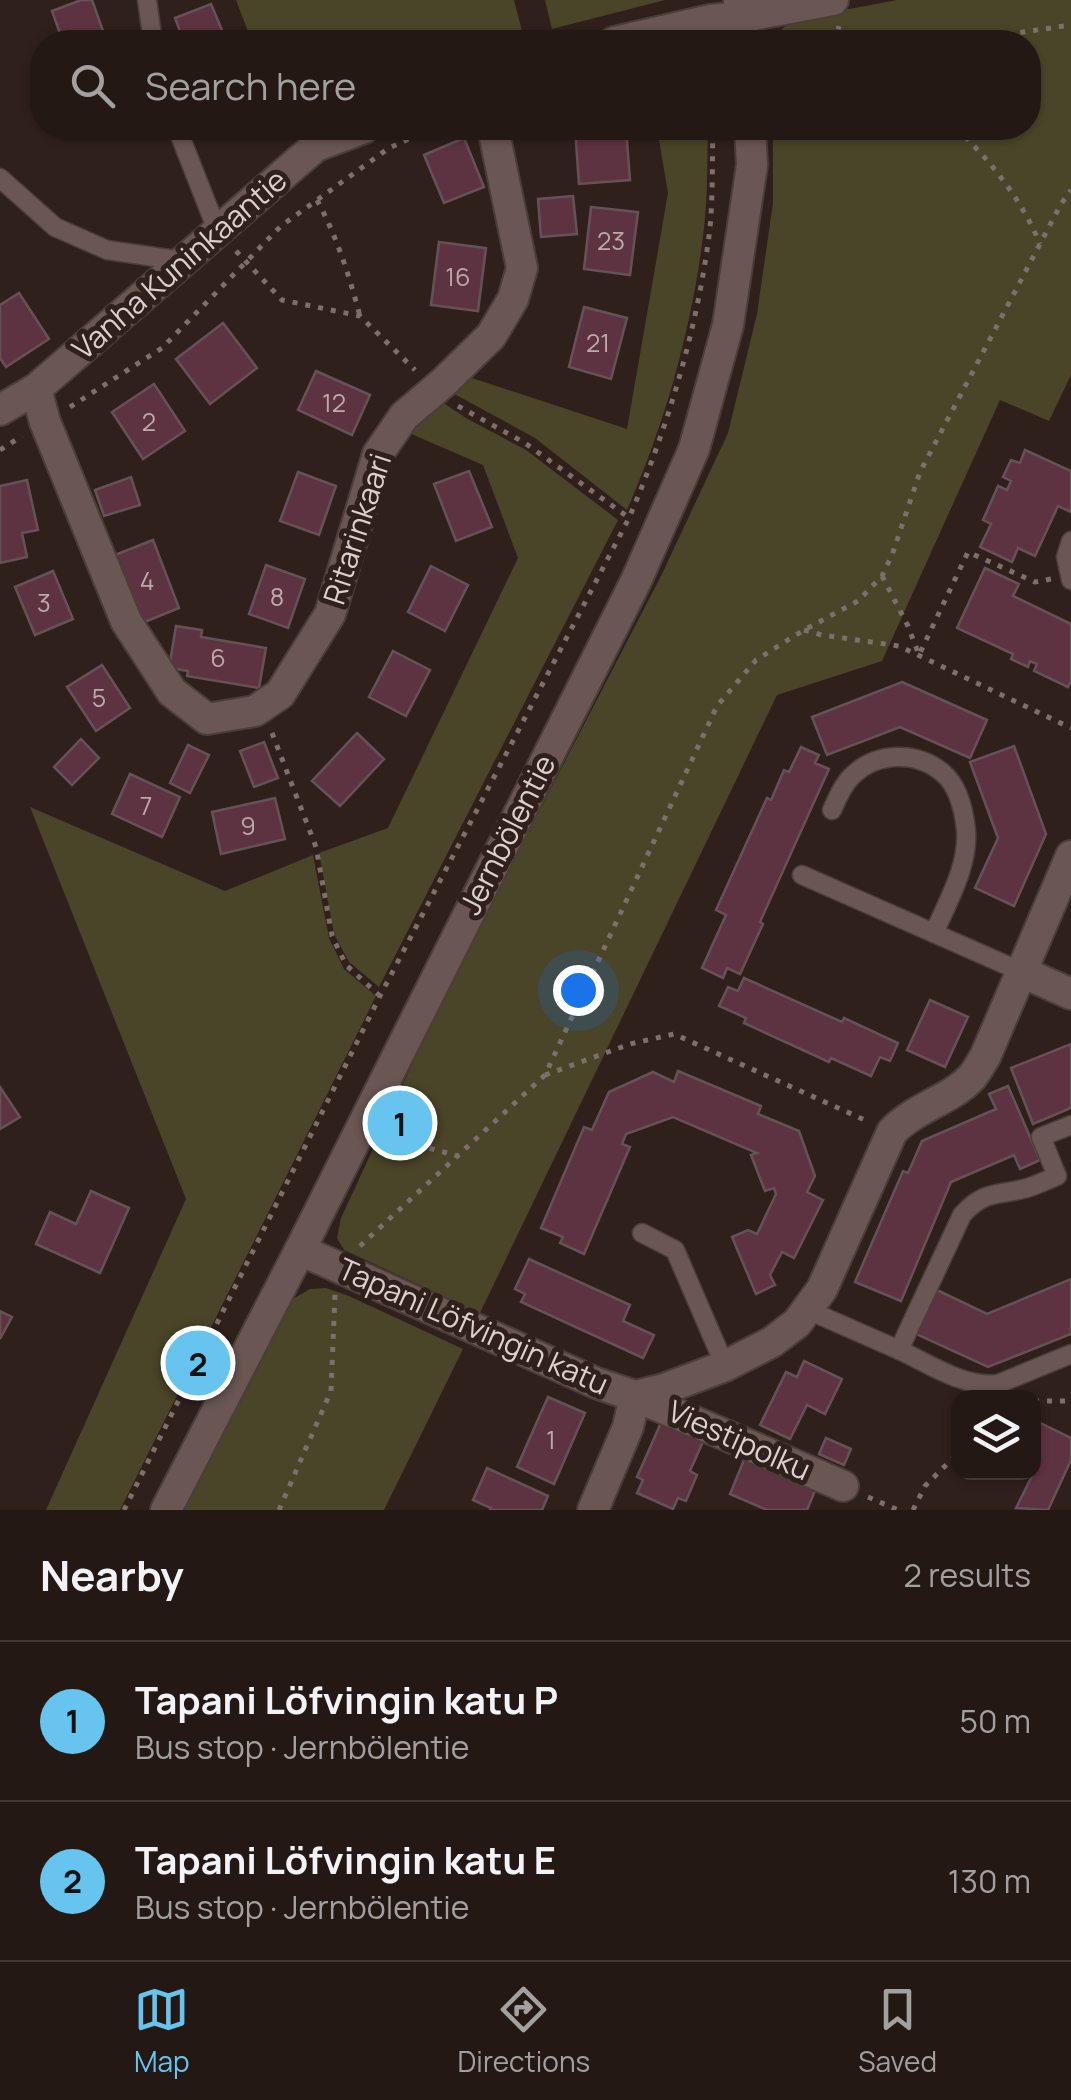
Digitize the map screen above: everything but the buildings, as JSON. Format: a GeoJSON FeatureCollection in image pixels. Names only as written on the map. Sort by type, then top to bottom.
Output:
{"type":"FeatureCollection","features":[{"type":"Feature","properties":{"kind":"street"},"geometry":{"type":"LineString","coordinates":[[666,30],[710,20],[741,20],[834,0]]}},
{"type":"Feature","properties":{"kind":"street","name":"Vanha Kuninkaantie"},"geometry":{"type":"LineString","coordinates":[[0,410],[36,389],[316,146],[332,140]]}},
{"type":"Feature","properties":{"kind":"street","name":"Ritarinkaari"},"geometry":{"type":"LineString","coordinates":[[255,711],[280,694],[330,614],[378,454],[404,416],[491,336],[513,299],[522,268],[495,140]]}},
{"type":"Feature","properties":{"kind":"street","name":"Jernbölentie"},"geometry":{"type":"LineString","coordinates":[[166,1510],[636,581],[694,450],[728,326],[752,165],[751,140]]}},
{"type":"Feature","properties":{"kind":"street"},"geometry":{"type":"LineString","coordinates":[[36,389],[45,422],[126,622],[172,692],[208,719],[255,711]]}},
{"type":"Feature","properties":{"kind":"street","name":"Tapani Löfvingin katu"},"geometry":{"type":"LineString","coordinates":[[300,1250],[596,1383],[635,1396],[664,1390],[725,1366],[772,1342],[797,1323],[822,1290],[892,1132],[912,1114],[970,1079],[985,1056],[1071,856]]}},
{"type":"Feature","properties":{"kind":"street"},"geometry":{"type":"LineString","coordinates":[[1022,972],[1071,994]]}},
{"type":"Feature","properties":{"kind":"street"},"geometry":{"type":"LineString","coordinates":[[593,1510],[628,1426],[635,1396]]}},
{"type":"Feature","properties":{"kind":"street","name":"Viestipolku"},"geometry":{"type":"LineString","coordinates":[[635,1396],[843,1486]]}},
{"type":"Feature","properties":{"kind":"lane"},"geometry":{"type":"LineString","coordinates":[[147,0],[151,30]]}},
{"type":"Feature","properties":{"kind":"lane"},"geometry":{"type":"LineString","coordinates":[[181,140],[217,230]]}},
{"type":"Feature","properties":{"kind":"lane"},"geometry":{"type":"LineString","coordinates":[[0,178],[55,227],[107,250],[183,261]]}},
{"type":"Feature","properties":{"kind":"lane"},"geometry":{"type":"LineString","coordinates":[[1070,578],[1066,557],[1071,541]]}},
{"type":"Feature","properties":{"kind":"lane"},"geometry":{"type":"LineString","coordinates":[[832,810],[850,778],[874,760],[916,759],[943,773],[961,804],[966,845],[958,877],[934,933]]}},
{"type":"Feature","properties":{"kind":"lane"},"geometry":{"type":"LineString","coordinates":[[802,875],[1022,972]]}},
{"type":"Feature","properties":{"kind":"lane"},"geometry":{"type":"LineString","coordinates":[[900,1350],[962,1215],[992,1194],[1025,1189],[1057,1176],[1041,1137],[1071,1125]]}},
{"type":"Feature","properties":{"kind":"lane"},"geometry":{"type":"LineString","coordinates":[[642,1232],[675,1250],[725,1366]]}},
{"type":"Feature","properties":{"kind":"lane"},"geometry":{"type":"LineString","coordinates":[[808,1310],[965,1380],[987,1385],[1071,1354]]}},
{"type":"Feature","properties":{"kind":"path"},"geometry":{"type":"LineString","coordinates":[[1041,30],[1071,26]]}},
{"type":"Feature","properties":{"kind":"path"},"geometry":{"type":"LineString","coordinates":[[0,450],[162,348],[280,226],[388,148],[406,140]]}},
{"type":"Feature","properties":{"kind":"path"},"geometry":{"type":"LineString","coordinates":[[124,1510],[380,996],[616,544],[653,463],[686,351],[702,272],[710,226],[713,140]]}},
{"type":"Feature","properties":{"kind":"path"},"geometry":{"type":"LineString","coordinates":[[967,140],[1019,202],[1040,244]]}},
{"type":"Feature","properties":{"kind":"path"},"geometry":{"type":"LineString","coordinates":[[278,1510],[331,1391],[335,1289],[349,1256],[545,1075],[717,706],[756,660],[858,601],[882,576],[920,472],[1071,190]]}},
{"type":"Feature","properties":{"kind":"path"},"geometry":{"type":"LineString","coordinates":[[317,200],[335,234],[360,316]]}},
{"type":"Feature","properties":{"kind":"path"},"geometry":{"type":"LineString","coordinates":[[919,656],[968,552],[1034,582],[1070,578]]}},
{"type":"Feature","properties":{"kind":"path"},"geometry":{"type":"LineString","coordinates":[[882,576],[919,656]]}},
{"type":"Feature","properties":{"kind":"path"},"geometry":{"type":"LineString","coordinates":[[804,630],[899,646],[1071,728]]}},
{"type":"Feature","properties":{"kind":"path"},"geometry":{"type":"LineString","coordinates":[[255,711],[274,736],[316,847],[332,936],[346,966],[380,996]]}},
{"type":"Feature","properties":{"kind":"path"},"geometry":{"type":"LineString","coordinates":[[545,1075],[630,1044],[674,1034],[892,1132]]}},
{"type":"Feature","properties":{"kind":"path"},"geometry":{"type":"LineString","coordinates":[[392,1138],[458,1156]]}},
{"type":"Feature","properties":{"kind":"path"},"geometry":{"type":"LineString","coordinates":[[1041,1401],[1071,1401]]}},
{"type":"Feature","properties":{"kind":"path"},"geometry":{"type":"LineString","coordinates":[[912,1510],[925,1486],[951,1459]]}},
{"type":"Feature","properties":{"kind":"shaded area"},"geometry":{"type":"Polygon","coordinates":[[[236,0],[514,0],[522,30],[247,30],[236,0]]]}},
{"type":"Feature","properties":{"kind":"shaded area"},"geometry":{"type":"Polygon","coordinates":[[[545,0],[665,0],[552,29],[545,0]]]}},
{"type":"Feature","properties":{"kind":"shaded area"},"geometry":{"type":"Polygon","coordinates":[[[897,0],[1071,0],[1071,375],[1049,421],[1000,400],[882,661],[777,695],[480,1313],[344,1250],[337,1238],[341,1218],[445,993],[662,574],[728,433],[757,314],[773,203],[773,140],[1041,140],[1041,30],[781,30],[791,20],[897,0]]]}},
{"type":"Feature","properties":{"kind":"shaded area"},"geometry":{"type":"Polygon","coordinates":[[[659,140],[708,140],[705,216],[693,300],[654,442],[627,510],[535,438],[447,390],[463,375],[627,429],[668,193],[659,140]]]}},
{"type":"Feature","properties":{"kind":"shaded area"},"geometry":{"type":"Polygon","coordinates":[[[439,400],[526,450],[618,520],[379,987],[349,962],[334,934],[319,853],[388,828],[518,558],[483,465],[409,433],[439,400]]]}},
{"type":"Feature","properties":{"kind":"shaded area"},"geometry":{"type":"Polygon","coordinates":[[[30,807],[225,891],[313,855],[329,938],[344,969],[376,996],[120,1510],[46,1510],[186,1199],[30,807]]]}},
{"type":"Feature","properties":{"kind":"shaded area"},"geometry":{"type":"Polygon","coordinates":[[[326,1288],[463,1349],[384,1510],[182,1510],[291,1300],[310,1289],[326,1288]]]}},
{"type":"Feature","properties":{"kind":"place","name":"Tapani Löfvingin katu P"},"geometry":{"type":"Point","coordinates":[400,1123]}},
{"type":"Feature","properties":{"kind":"place","name":"Tapani Löfvingin katu E"},"geometry":{"type":"Point","coordinates":[198,1363]}}]}
